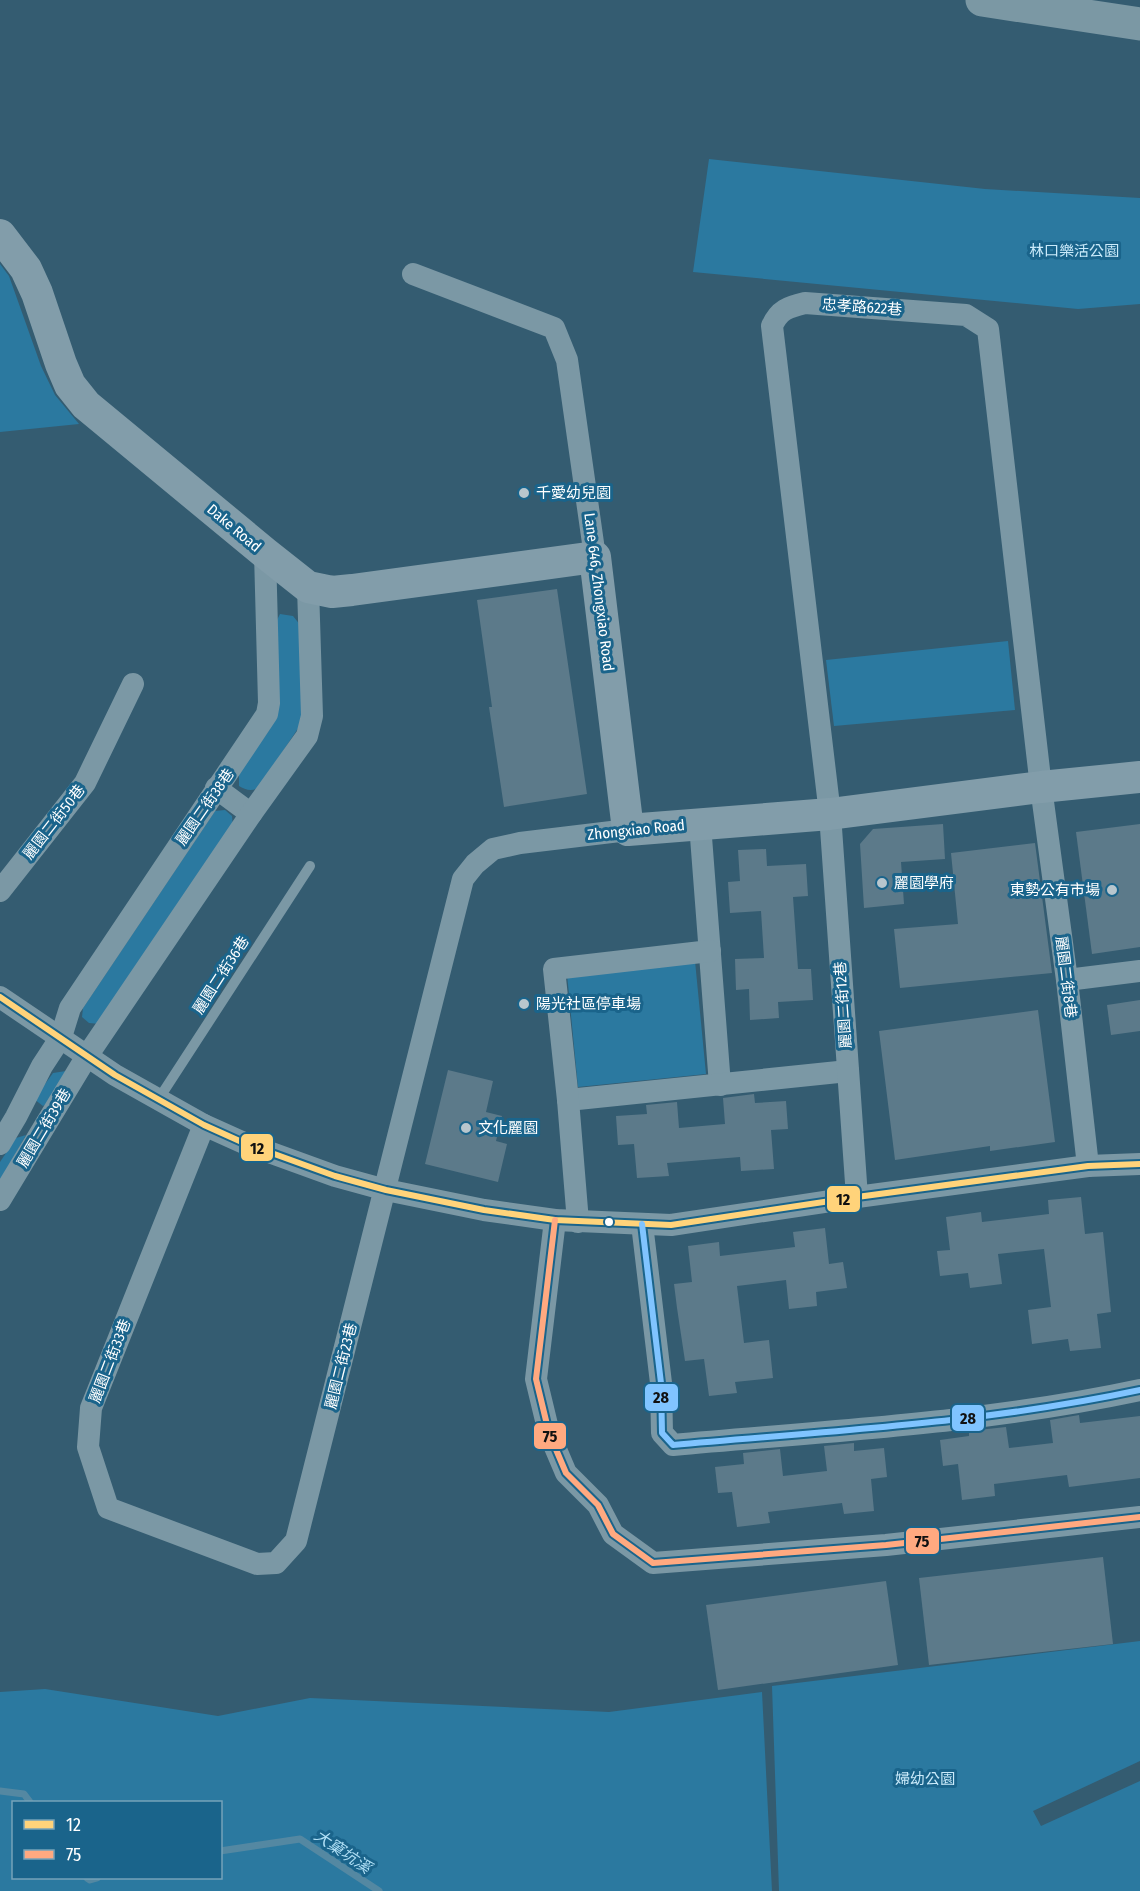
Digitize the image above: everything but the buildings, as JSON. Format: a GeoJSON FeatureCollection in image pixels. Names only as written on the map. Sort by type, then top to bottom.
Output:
{"type":"FeatureCollection","features":[{"type":"Feature","properties":{"kind":"highway"},"geometry":{"type":"LineString","coordinates":[[982,0],[1140,24]]}},
{"type":"Feature","properties":{"kind":"street","name":"Dake Road"},"geometry":{"type":"LineString","coordinates":[[0,235],[26,269],[70,385],[86,405],[308,586],[332,592],[352,590],[595,557]]}},
{"type":"Feature","properties":{"kind":"street","name":"Lane 646, Zhongxiao Road"},"geometry":{"type":"LineString","coordinates":[[413,274],[554,328],[567,360],[595,557],[628,830]]}},
{"type":"Feature","properties":{"kind":"street","name":"忠孝路622巷"},"geometry":{"type":"LineString","coordinates":[[830,814],[772,326],[777,314],[789,307],[805,303],[966,315],[988,329],[1041,787]]}},
{"type":"Feature","properties":{"kind":"street","name":"麗園二街38巷"},"geometry":{"type":"LineString","coordinates":[[61,1037],[70,1008],[267,714],[269,703],[265,553]]}},
{"type":"Feature","properties":{"kind":"street"},"geometry":{"type":"LineString","coordinates":[[87,1056],[251,814],[307,736],[312,716],[308,586]]}},
{"type":"Feature","properties":{"kind":"street","name":"麗園二街50巷"},"geometry":{"type":"LineString","coordinates":[[0,891],[85,783],[133,684]]}},
{"type":"Feature","properties":{"kind":"street","name":"Zhongxiao Road"},"geometry":{"type":"LineString","coordinates":[[386,1190],[464,879],[475,864],[493,849],[520,843],[628,830],[830,814],[1041,787],[1140,777]]}},
{"type":"Feature","properties":{"kind":"street","name":"麗園二街8巷"},"geometry":{"type":"LineString","coordinates":[[1041,787],[1067,980],[1088,1166]]}},
{"type":"Feature","properties":{"kind":"street"},"geometry":{"type":"LineString","coordinates":[[216,788],[251,814]]}},
{"type":"Feature","properties":{"kind":"street","name":"麗園二街12巷"},"geometry":{"type":"LineString","coordinates":[[830,814],[857,1197]]}},
{"type":"Feature","properties":{"kind":"street"},"geometry":{"type":"LineString","coordinates":[[700,824],[720,1086]]}},
{"type":"Feature","properties":{"kind":"street"},"geometry":{"type":"LineString","coordinates":[[578,1222],[554,969],[710,951]]}},
{"type":"Feature","properties":{"kind":"street"},"geometry":{"type":"LineString","coordinates":[[1067,980],[1140,972]]}},
{"type":"Feature","properties":{"kind":"street"},"geometry":{"type":"LineString","coordinates":[[0,997],[87,1056],[158,1100],[244,1143],[335,1176],[386,1190],[484,1210],[578,1222],[671,1225],[1088,1166],[1140,1164]]}},
{"type":"Feature","properties":{"kind":"street","name":"麗園二街39巷"},"geometry":{"type":"LineString","coordinates":[[0,1144],[42,1066],[61,1037]]}},
{"type":"Feature","properties":{"kind":"street","name":"麗園二街39巷"},"geometry":{"type":"LineString","coordinates":[[0,1200],[87,1056]]}},
{"type":"Feature","properties":{"kind":"street"},"geometry":{"type":"LineString","coordinates":[[568,1100],[848,1071]]}},
{"type":"Feature","properties":{"kind":"street"},"geometry":{"type":"LineString","coordinates":[[16,1118],[42,1132]]}},
{"type":"Feature","properties":{"kind":"street","name":"麗園二街33巷"},"geometry":{"type":"LineString","coordinates":[[204,1125],[91,1408],[88,1447],[108,1508],[258,1564],[276,1563],[296,1541]]}},
{"type":"Feature","properties":{"kind":"street","name":"麗園二街23巷"},"geometry":{"type":"LineString","coordinates":[[296,1541],[386,1190]]}},
{"type":"Feature","properties":{"kind":"street"},"geometry":{"type":"LineString","coordinates":[[555,1220],[536,1379],[549,1433],[566,1473],[598,1505],[613,1534],[653,1563],[886,1545],[1140,1517]]}},
{"type":"Feature","properties":{"kind":"street"},"geometry":{"type":"LineString","coordinates":[[642,1224],[661,1383],[662,1433],[673,1445],[914,1424],[1074,1404],[1140,1390]]}},
{"type":"Feature","properties":{"kind":"lane","name":"麗園二街36巷"},"geometry":{"type":"LineString","coordinates":[[158,1100],[310,866]]}},
{"type":"Feature","properties":{"kind":"green space","name":"林口樂活公園"},"geometry":{"type":"Polygon","coordinates":[[[709,159],[985,189],[1140,198],[1140,304],[1078,309],[693,272],[709,159]]]}},
{"type":"Feature","properties":{"kind":"green space"},"geometry":{"type":"Polygon","coordinates":[[[0,264],[9,276],[41,366],[55,395],[79,424],[0,432],[0,264]]]}},
{"type":"Feature","properties":{"kind":"green space"},"geometry":{"type":"Polygon","coordinates":[[[280,614],[293,616],[301,626],[304,713],[299,727],[259,787],[249,790],[239,786],[239,772],[270,729],[274,626],[280,614]]]}},
{"type":"Feature","properties":{"kind":"green space"},"geometry":{"type":"Polygon","coordinates":[[[1008,641],[1015,710],[834,726],[826,660],[1008,641]]]}},
{"type":"Feature","properties":{"kind":"green space"},"geometry":{"type":"Polygon","coordinates":[[[225,810],[232,816],[233,827],[100,1024],[89,1023],[82,1017],[83,1008],[215,811],[225,810]]]}},
{"type":"Feature","properties":{"kind":"green space"},"geometry":{"type":"Polygon","coordinates":[[[695,961],[706,1074],[578,1087],[567,974],[695,961]]]}},
{"type":"Feature","properties":{"kind":"green space"},"geometry":{"type":"Polygon","coordinates":[[[66,1071],[53,1100],[43,1106],[34,1099],[53,1073],[66,1071]]]}},
{"type":"Feature","properties":{"kind":"green space"},"geometry":{"type":"Polygon","coordinates":[[[26,1135],[0,1182],[0,1162],[16,1138],[26,1135]]]}},
{"type":"Feature","properties":{"kind":"green space","name":"婦幼公園"},"geometry":{"type":"Polygon","coordinates":[[[1140,1641],[1140,1761],[1033,1811],[1041,1826],[1140,1781],[1140,1891],[779,1891],[772,1686],[1140,1641]]]}},
{"type":"Feature","properties":{"kind":"green space"},"geometry":{"type":"Polygon","coordinates":[[[45,1689],[218,1716],[310,1698],[609,1712],[762,1692],[772,1891],[0,1891],[0,1692],[45,1689]]]}},
{"type":"Feature","properties":{"kind":"waterway","name":"大窠坑溪"},"geometry":{"type":"LineString","coordinates":[[0,1791],[24,1794],[29,1801]]}},
{"type":"Feature","properties":{"kind":"waterway","name":"大窠坑溪"},"geometry":{"type":"LineString","coordinates":[[222,1851],[300,1839],[379,1891]]}},
{"type":"Feature","properties":{"kind":"waterway","name":"大窠坑溪"},"geometry":{"type":"LineString","coordinates":[[88,1879],[94,1879]]}},
{"type":"Feature","properties":{"kind":"transit line","name":"12"},"geometry":{"type":"LineString","coordinates":[[0,997],[115,1075],[204,1125],[244,1143],[335,1176],[386,1190],[484,1210],[555,1220],[671,1225],[1088,1166],[1140,1164]]}},
{"type":"Feature","properties":{"kind":"transit line","name":"75"},"geometry":{"type":"LineString","coordinates":[[555,1220],[536,1379],[549,1433],[566,1473],[598,1505],[613,1534],[653,1563],[886,1545],[1140,1517]]}},
{"type":"Feature","properties":{"kind":"transit line","name":"28"},"geometry":{"type":"LineString","coordinates":[[642,1224],[661,1383],[662,1433],[673,1445],[966,1418],[1024,1411],[1140,1390]]}},
{"type":"Feature","properties":{"kind":"place","name":"千愛幼兒園"},"geometry":{"type":"Point","coordinates":[524,493]}},
{"type":"Feature","properties":{"kind":"place","name":"麗園學府"},"geometry":{"type":"Point","coordinates":[882,883]}},
{"type":"Feature","properties":{"kind":"place","name":"東勢公有市場"},"geometry":{"type":"Point","coordinates":[1112,890]}},
{"type":"Feature","properties":{"kind":"place","name":"陽光社區停車場"},"geometry":{"type":"Point","coordinates":[524,1004]}},
{"type":"Feature","properties":{"kind":"place","name":"文化麗園"},"geometry":{"type":"Point","coordinates":[466,1128]}}]}
